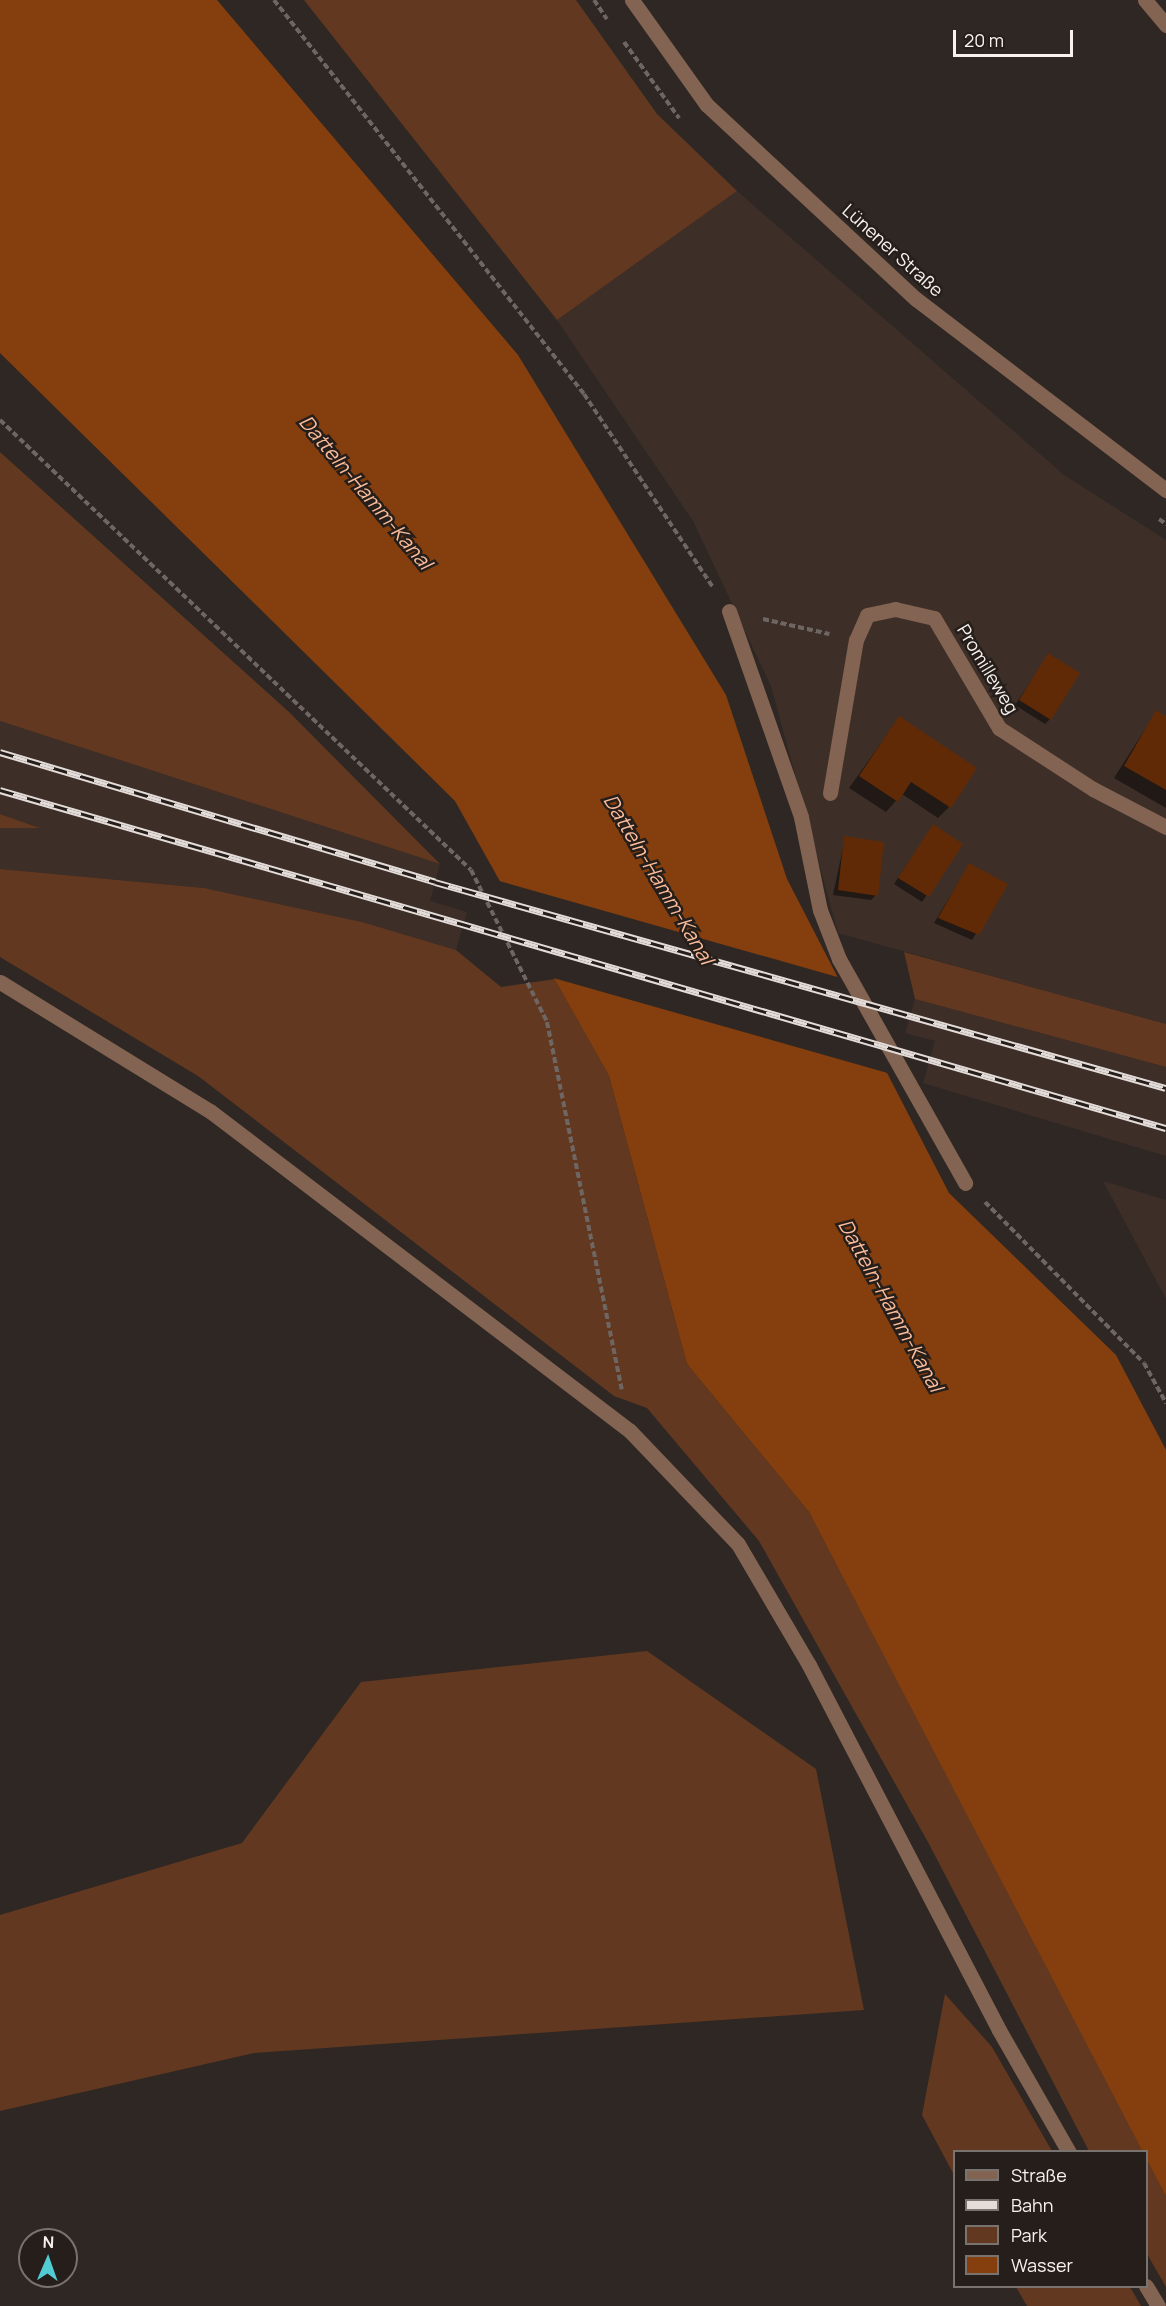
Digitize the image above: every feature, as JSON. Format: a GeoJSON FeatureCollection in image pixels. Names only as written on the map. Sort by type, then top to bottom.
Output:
{"type":"FeatureCollection","features":[{"type":"Feature","properties":{"kind":"street","name":"Lünener Straße"},"geometry":{"type":"LineString","coordinates":[[632,0],[707,105],[916,299],[1166,490]]}},
{"type":"Feature","properties":{"kind":"street"},"geometry":{"type":"LineString","coordinates":[[1145,0],[1166,25]]}},
{"type":"Feature","properties":{"kind":"street","name":"Promilleweg"},"geometry":{"type":"LineString","coordinates":[[830,793],[856,640],[867,615],[895,609],[934,618],[999,728],[1094,789],[1166,827]]}},
{"type":"Feature","properties":{"kind":"street"},"geometry":{"type":"LineString","coordinates":[[729,611],[801,817],[820,910],[839,959],[965,1183]]}},
{"type":"Feature","properties":{"kind":"street"},"geometry":{"type":"LineString","coordinates":[[0,982],[210,1111],[630,1431],[738,1544],[809,1665],[999,2030],[1068,2150]]}},
{"type":"Feature","properties":{"kind":"street"},"geometry":{"type":"LineString","coordinates":[[1147,2288],[1158,2306]]}},
{"type":"Feature","properties":{"kind":"path"},"geometry":{"type":"LineString","coordinates":[[274,0],[584,394],[729,611],[856,640]]}},
{"type":"Feature","properties":{"kind":"path"},"geometry":{"type":"LineString","coordinates":[[0,420],[471,870],[548,1022],[630,1431]]}},
{"type":"Feature","properties":{"kind":"path"},"geometry":{"type":"LineString","coordinates":[[965,1183],[1144,1363],[1166,1403]]}},
{"type":"Feature","properties":{"kind":"shaded area"},"geometry":{"type":"Polygon","coordinates":[[[737,191],[1064,475],[1166,540],[1166,1024],[838,933],[771,686],[693,521],[557,320],[737,191]]]}},
{"type":"Feature","properties":{"kind":"shaded area"},"geometry":{"type":"Polygon","coordinates":[[[0,721],[440,864],[430,901],[467,912],[456,950],[362,922],[204,888],[0,869],[0,828],[38,827],[0,814],[0,721]]]}},
{"type":"Feature","properties":{"kind":"shaded area"},"geometry":{"type":"Polygon","coordinates":[[[915,999],[1166,1067],[1166,1156],[923,1083],[935,1041],[905,1033],[915,999]]]}},
{"type":"Feature","properties":{"kind":"shaded area"},"geometry":{"type":"Polygon","coordinates":[[[1103,1181],[1166,1200],[1166,1299],[1103,1181]]]}},
{"type":"Feature","properties":{"kind":"green space"},"geometry":{"type":"Polygon","coordinates":[[[304,0],[576,0],[657,114],[737,191],[557,320],[304,0]]]}},
{"type":"Feature","properties":{"kind":"green space"},"geometry":{"type":"Polygon","coordinates":[[[0,452],[289,712],[440,864],[0,721],[0,452]]]}},
{"type":"Feature","properties":{"kind":"green space"},"geometry":{"type":"Polygon","coordinates":[[[0,814],[40,828],[0,828],[0,814]]]}},
{"type":"Feature","properties":{"kind":"green space"},"geometry":{"type":"Polygon","coordinates":[[[0,869],[204,888],[362,922],[456,950],[501,987],[555,979],[609,1076],[687,1364],[809,1512],[1144,2150],[1088,2150],[929,1844],[759,1541],[647,1408],[614,1396],[198,1076],[0,957],[0,869]]]}},
{"type":"Feature","properties":{"kind":"green space"},"geometry":{"type":"Polygon","coordinates":[[[904,952],[1166,1024],[1166,1067],[915,999],[904,952]]]}},
{"type":"Feature","properties":{"kind":"green space"},"geometry":{"type":"Polygon","coordinates":[[[647,1651],[816,1769],[864,2010],[254,2053],[0,2111],[0,1915],[242,1843],[361,1682],[647,1651]]]}},
{"type":"Feature","properties":{"kind":"green space"},"geometry":{"type":"Polygon","coordinates":[[[945,1994],[992,2047],[1051,2150],[953,2150],[953,2173],[922,2115],[945,1994]]]}},
{"type":"Feature","properties":{"kind":"green space"},"geometry":{"type":"Polygon","coordinates":[[[1148,2159],[1166,2196],[1166,2287],[1148,2256],[1148,2159]]]}},
{"type":"Feature","properties":{"kind":"green space"},"geometry":{"type":"Polygon","coordinates":[[[1017,2288],[1131,2288],[1141,2306],[1027,2306],[1017,2288]]]}},
{"type":"Feature","properties":{"kind":"water","name":"Datteln-Hamm-Kanal"},"geometry":{"type":"Polygon","coordinates":[[[0,0],[217,0],[518,355],[726,695],[787,879],[949,1193],[1116,1355],[1166,1450],[1166,2196],[1148,2162],[1148,2150],[1142,2150],[809,1512],[687,1364],[609,1076],[455,801],[0,353],[0,0]]]}},
{"type":"Feature","properties":{"kind":"pier"},"geometry":{"type":"Polygon","coordinates":[[[496,880],[841,978],[891,1074],[550,977],[496,880]]]}},
{"type":"Feature","properties":{"kind":"building"},"geometry":{"type":"Polygon","coordinates":[[[1048,653],[1080,673],[1051,720],[1019,700],[1048,653]]]}},
{"type":"Feature","properties":{"kind":"building"},"geometry":{"type":"Polygon","coordinates":[[[1156,710],[1166,716],[1166,790],[1124,766],[1156,710]]]}},
{"type":"Feature","properties":{"kind":"building"},"geometry":{"type":"Polygon","coordinates":[[[899,716],[977,768],[951,808],[911,782],[898,802],[859,776],[899,716]]]}},
{"type":"Feature","properties":{"kind":"building"},"geometry":{"type":"Polygon","coordinates":[[[933,824],[963,844],[929,897],[898,878],[933,824]]]}},
{"type":"Feature","properties":{"kind":"building"},"geometry":{"type":"Polygon","coordinates":[[[844,836],[884,842],[878,896],[838,890],[844,836]]]}},
{"type":"Feature","properties":{"kind":"building"},"geometry":{"type":"Polygon","coordinates":[[[969,863],[1008,884],[979,935],[938,918],[969,863]]]}},
{"type":"Feature","properties":{"kind":"railway"},"geometry":{"type":"LineString","coordinates":[[0,752],[435,882],[1166,1088]]}},
{"type":"Feature","properties":{"kind":"railway"},"geometry":{"type":"LineString","coordinates":[[0,790],[1166,1128]]}}]}
